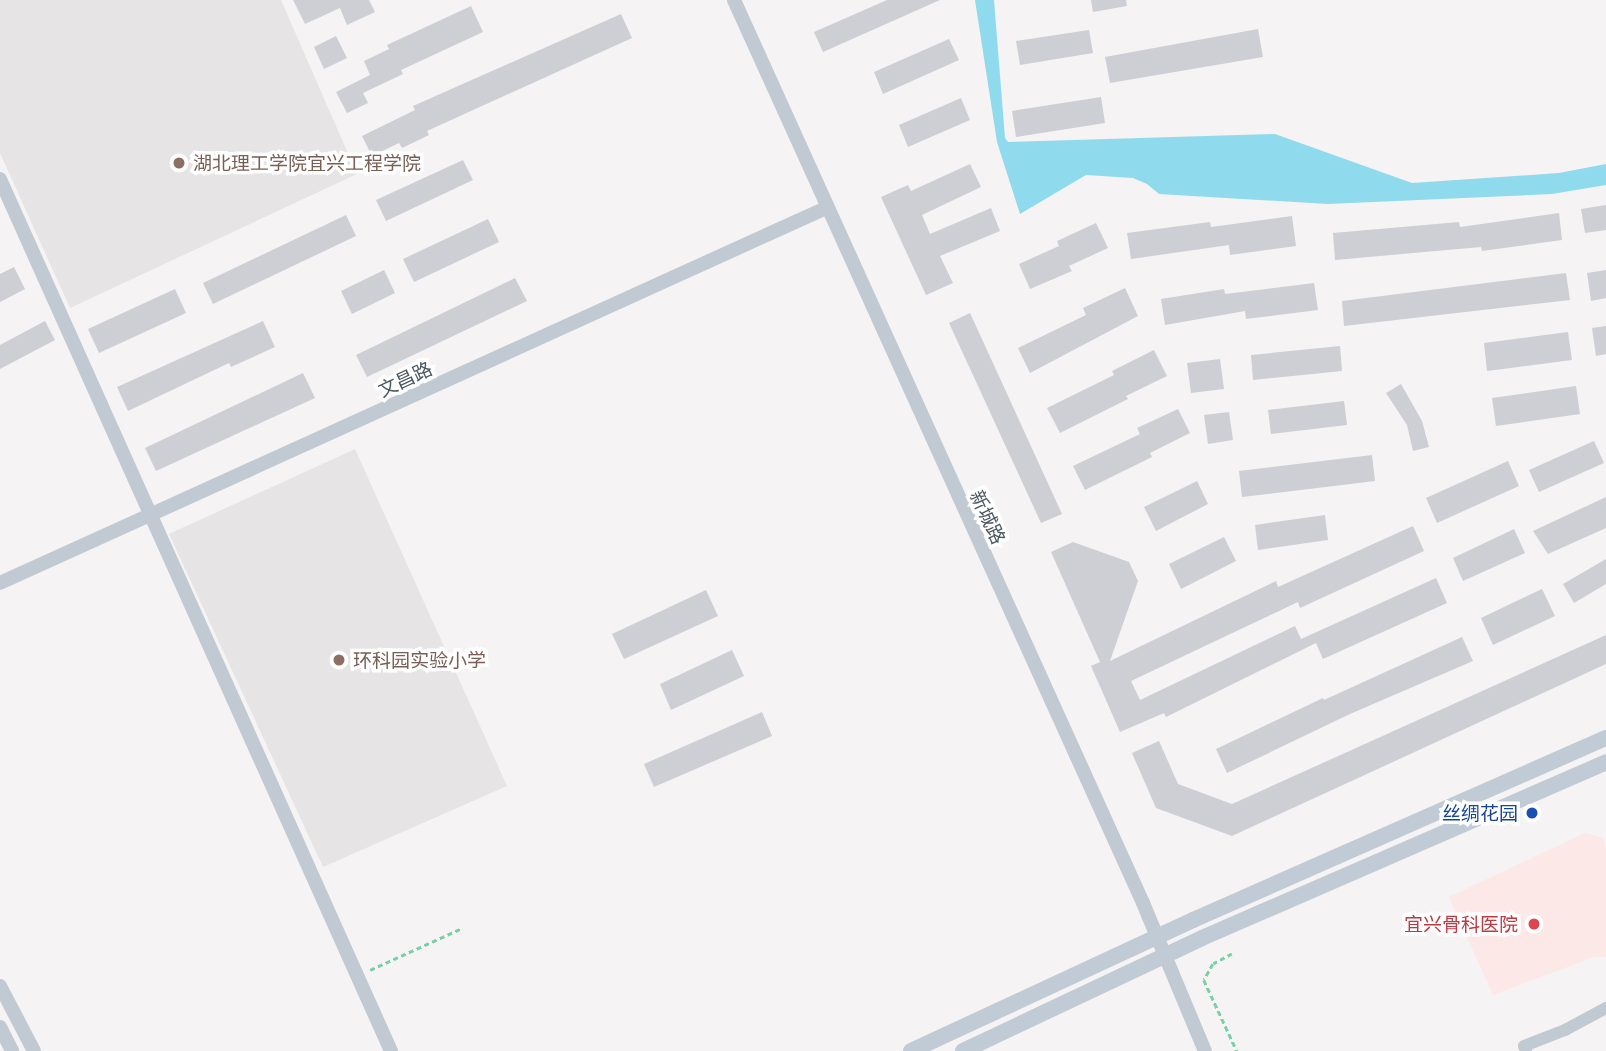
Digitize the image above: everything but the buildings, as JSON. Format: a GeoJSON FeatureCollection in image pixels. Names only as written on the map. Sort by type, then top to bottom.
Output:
{"type":"FeatureCollection","features":[{"type":"Feature","properties":{"kind":"main road"},"geometry":{"type":"LineString","coordinates":[[911,1051],[1156,937],[1606,738]]}},
{"type":"Feature","properties":{"kind":"main road"},"geometry":{"type":"LineString","coordinates":[[962,1051],[1164,956],[1606,762]]}},
{"type":"Feature","properties":{"kind":"street","name":"新城路"},"geometry":{"type":"LineString","coordinates":[[734,0],[1205,1051]]}},
{"type":"Feature","properties":{"kind":"street"},"geometry":{"type":"LineString","coordinates":[[0,179],[391,1051]]}},
{"type":"Feature","properties":{"kind":"street","name":"文昌路"},"geometry":{"type":"LineString","coordinates":[[0,583],[826,208]]}},
{"type":"Feature","properties":{"kind":"street"},"geometry":{"type":"LineString","coordinates":[[0,986],[34,1051]]}},
{"type":"Feature","properties":{"kind":"street"},"geometry":{"type":"LineString","coordinates":[[1526,1051],[1524,1045],[1565,1030],[1606,1008]]}},
{"type":"Feature","properties":{"kind":"street"},"geometry":{"type":"LineString","coordinates":[[0,1027],[12,1051]]}},
{"type":"Feature","properties":{"kind":"path"},"geometry":{"type":"LineString","coordinates":[[357,975],[462,928]]}},
{"type":"Feature","properties":{"kind":"path"},"geometry":{"type":"LineString","coordinates":[[1232,954],[1213,964],[1204,980],[1237,1051]]}},
{"type":"Feature","properties":{"kind":"shaded area","name":"湖北理工学院宜兴工程学院"},"geometry":{"type":"Polygon","coordinates":[[[0,0],[281,0],[357,174],[70,308],[0,153],[0,0]]]}},
{"type":"Feature","properties":{"kind":"shaded area","name":"环科园实验小学"},"geometry":{"type":"Polygon","coordinates":[[[355,449],[507,786],[323,867],[169,534],[355,449]]]}},
{"type":"Feature","properties":{"kind":"shaded area","name":"宜兴骨科医院"},"geometry":{"type":"Polygon","coordinates":[[[1585,833],[1603,838],[1606,848],[1606,957],[1594,957],[1493,995],[1449,897],[1585,833]]]}},
{"type":"Feature","properties":{"kind":"water"},"geometry":{"type":"Polygon","coordinates":[[[975,0],[994,0],[1005,138],[1008,142],[1275,134],[1412,183],[1559,173],[1606,164],[1606,185],[1552,194],[1328,204],[1159,194],[1147,184],[1133,178],[1086,175],[1020,214],[997,142],[975,0]]]}},
{"type":"Feature","properties":{"kind":"place","name":"湖北理工学院宜兴工程学院"},"geometry":{"type":"Point","coordinates":[179,163]}},
{"type":"Feature","properties":{"kind":"place","name":"环科园实验小学"},"geometry":{"type":"Point","coordinates":[339,660]}},
{"type":"Feature","properties":{"kind":"place","name":"丝绸花园"},"geometry":{"type":"Point","coordinates":[1532,813]}},
{"type":"Feature","properties":{"kind":"place","name":"宜兴骨科医院"},"geometry":{"type":"Point","coordinates":[1534,924]}}]}
